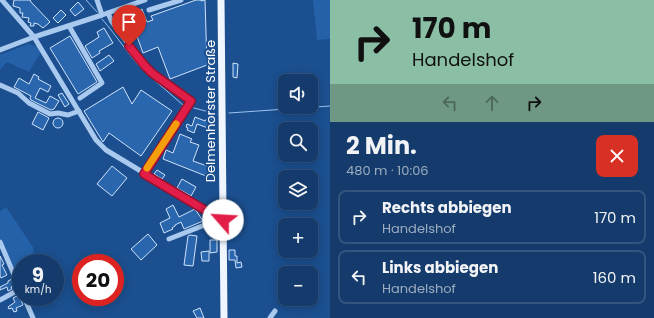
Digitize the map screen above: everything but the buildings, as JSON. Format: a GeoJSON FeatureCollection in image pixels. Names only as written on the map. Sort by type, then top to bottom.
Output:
{"type":"FeatureCollection","features":[{"type":"Feature","properties":{"kind":"main road","name":"Delmenhorster Straße"},"geometry":{"type":"LineString","coordinates":[[222,0],[222,220],[224,318]]}},
{"type":"Feature","properties":{"kind":"street"},"geometry":{"type":"LineString","coordinates":[[2,0],[34,37],[96,140],[106,150],[222,220]]}},
{"type":"Feature","properties":{"kind":"street"},"geometry":{"type":"LineString","coordinates":[[97,0],[102,15]]}},
{"type":"Feature","properties":{"kind":"street"},"geometry":{"type":"LineString","coordinates":[[0,50],[34,37],[145,0]]}},
{"type":"Feature","properties":{"kind":"street"},"geometry":{"type":"LineString","coordinates":[[149,10],[181,0]]}},
{"type":"Feature","properties":{"kind":"street"},"geometry":{"type":"LineString","coordinates":[[108,13],[112,22],[145,66],[191,101],[144,174]]}},
{"type":"Feature","properties":{"kind":"street"},"geometry":{"type":"LineString","coordinates":[[69,26],[102,83],[80,98]]}},
{"type":"Feature","properties":{"kind":"street"},"geometry":{"type":"LineString","coordinates":[[0,85],[18,93],[29,102],[50,114],[58,113],[68,115],[79,111]]}},
{"type":"Feature","properties":{"kind":"street"},"geometry":{"type":"LineString","coordinates":[[169,239],[222,220]]}},
{"type":"Feature","properties":{"kind":"street"},"geometry":{"type":"LineString","coordinates":[[0,242],[12,269]]}},
{"type":"Feature","properties":{"kind":"street"},"geometry":{"type":"LineString","coordinates":[[0,300],[12,294]]}},
{"type":"Feature","properties":{"kind":"street"},"geometry":{"type":"LineString","coordinates":[[28,306],[33,318]]}},
{"type":"Feature","properties":{"kind":"street"},"geometry":{"type":"LineString","coordinates":[[270,318],[276,311]]}},
{"type":"Feature","properties":{"kind":"shaded area"},"geometry":{"type":"Polygon","coordinates":[[[313,0],[330,0],[330,39],[317,40],[313,0]]]}},
{"type":"Feature","properties":{"kind":"shaded area"},"geometry":{"type":"Polygon","coordinates":[[[28,44],[38,47],[41,52],[29,72],[7,62],[0,70],[0,55],[28,44]]]}},
{"type":"Feature","properties":{"kind":"shaded area"},"geometry":{"type":"Polygon","coordinates":[[[6,207],[33,247],[34,254],[12,254],[12,265],[0,238],[0,211],[6,207]]]}},
{"type":"Feature","properties":{"kind":"waterway"},"geometry":{"type":"LineString","coordinates":[[86,0],[97,12]]}},
{"type":"Feature","properties":{"kind":"waterway"},"geometry":{"type":"LineString","coordinates":[[102,19],[135,62],[148,75]]}},
{"type":"Feature","properties":{"kind":"waterway"},"geometry":{"type":"LineString","coordinates":[[152,78],[183,105]]}},
{"type":"Feature","properties":{"kind":"waterway"},"geometry":{"type":"LineString","coordinates":[[229,113],[330,106]]}},
{"type":"Feature","properties":{"kind":"waterway"},"geometry":{"type":"LineString","coordinates":[[194,108],[217,114]]}},
{"type":"Feature","properties":{"kind":"slow traffic"},"geometry":{"type":"LineString","coordinates":[[147,168],[176,124]]}},
{"type":"Feature","properties":{"kind":"route"},"geometry":{"type":"LineString","coordinates":[[129,46],[152,73],[191,101],[144,174],[223,220]]}}]}
